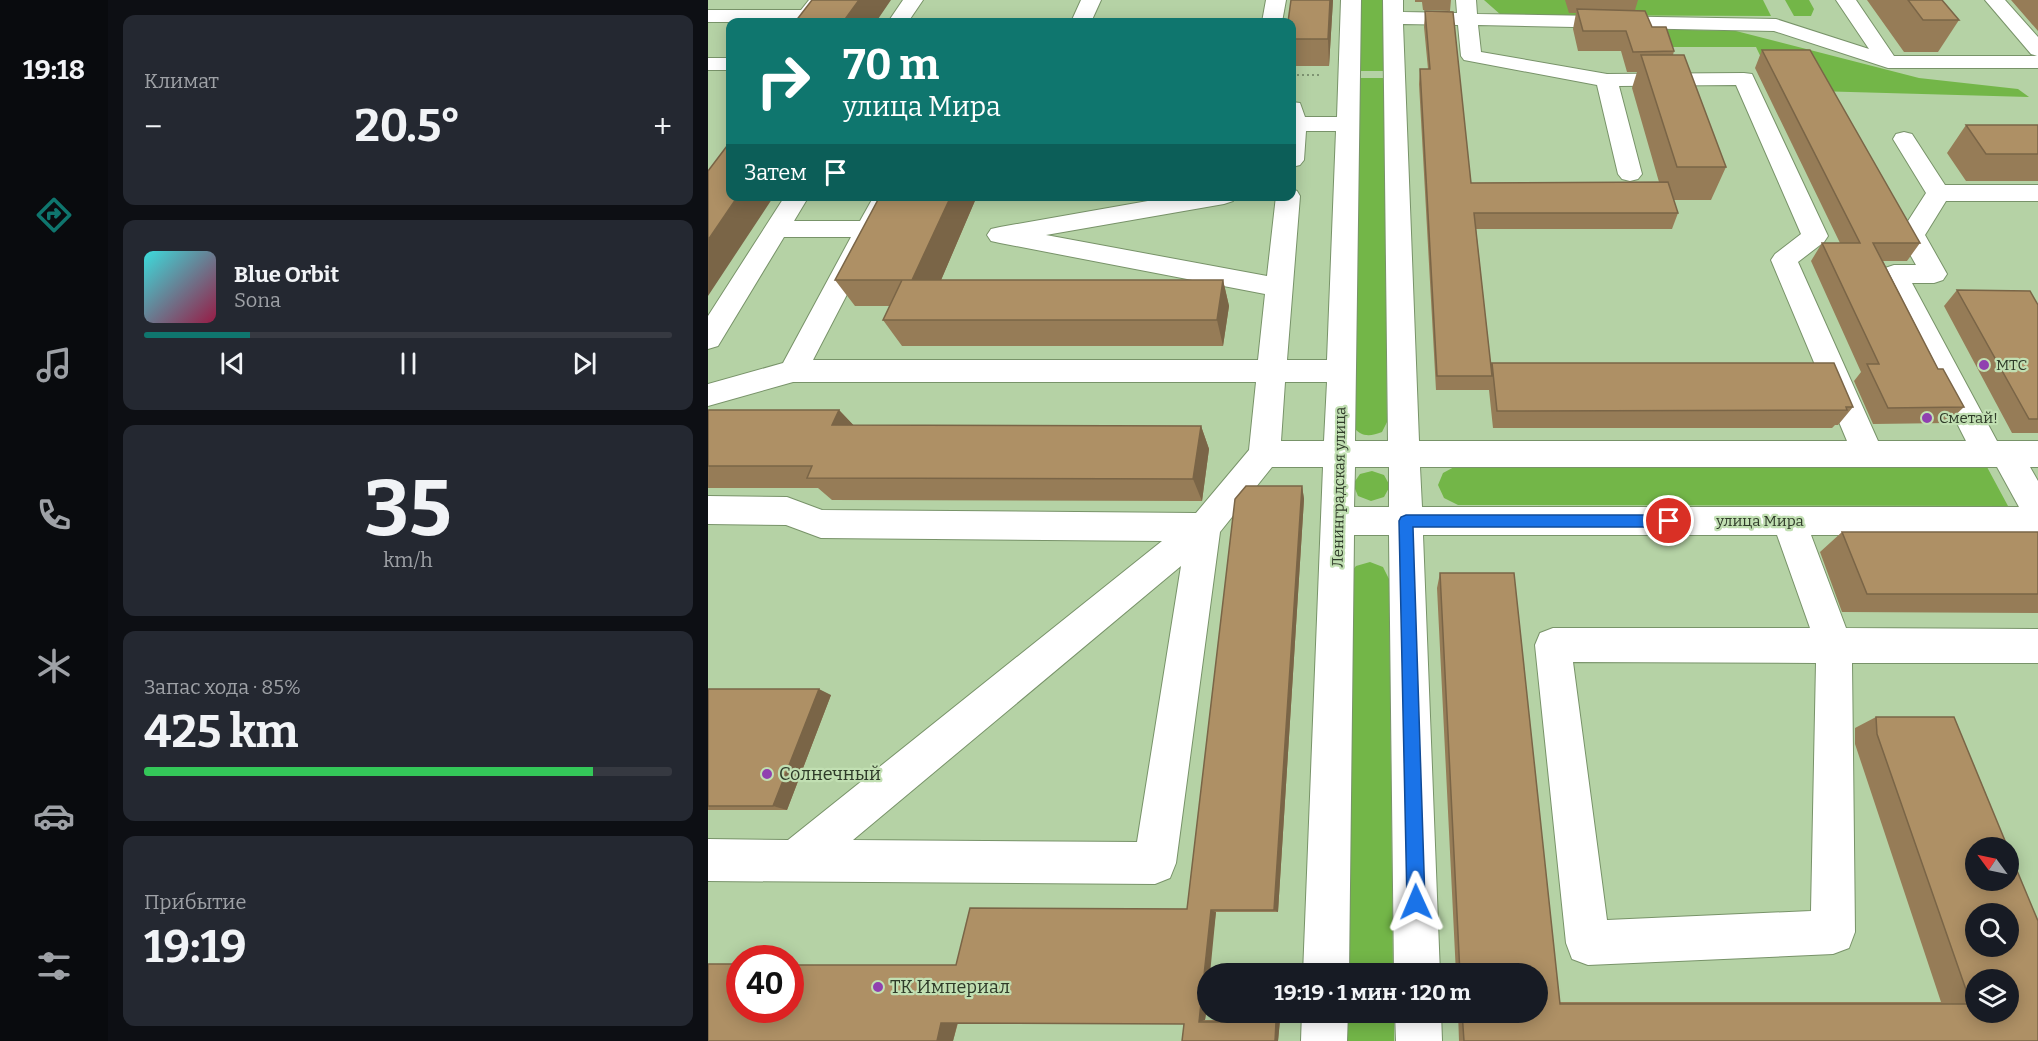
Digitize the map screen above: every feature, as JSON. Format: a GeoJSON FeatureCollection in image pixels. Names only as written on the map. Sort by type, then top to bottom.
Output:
{"type":"FeatureCollection","features":[{"type":"Feature","properties":{"kind":"street"},"geometry":{"type":"LineString","coordinates":[[708,16],[806,16],[819,0]]}},
{"type":"Feature","properties":{"kind":"street"},"geometry":{"type":"LineString","coordinates":[[901,18],[914,0]]}},
{"type":"Feature","properties":{"kind":"street"},"geometry":{"type":"LineString","coordinates":[[1083,18],[1091,0]]}},
{"type":"Feature","properties":{"kind":"street"},"geometry":{"type":"LineString","coordinates":[[1273,18],[1276,0]]}},
{"type":"Feature","properties":{"kind":"street","name":"Ленинградская улица"},"geometry":{"type":"LineString","coordinates":[[1326,963],[1351,0]]}},
{"type":"Feature","properties":{"kind":"street"},"geometry":{"type":"LineString","coordinates":[[1466,0],[1471,56],[1608,80],[1744,79],[1815,236],[1784,260],[1868,454]]}},
{"type":"Feature","properties":{"kind":"street"},"geometry":{"type":"LineString","coordinates":[[1846,0],[1888,62]]}},
{"type":"Feature","properties":{"kind":"street"},"geometry":{"type":"LineString","coordinates":[[1995,0],[2038,50]]}},
{"type":"Feature","properties":{"kind":"street"},"geometry":{"type":"LineString","coordinates":[[1417,963],[1393,9],[1468,21],[1776,25],[1888,62],[2038,62]]}},
{"type":"Feature","properties":{"kind":"street"},"geometry":{"type":"LineString","coordinates":[[1946,44],[1959,62]]}},
{"type":"Feature","properties":{"kind":"street"},"geometry":{"type":"LineString","coordinates":[[708,64],[726,64]]}},
{"type":"Feature","properties":{"kind":"street"},"geometry":{"type":"LineString","coordinates":[[1608,80],[1630,174]]}},
{"type":"Feature","properties":{"kind":"street"},"geometry":{"type":"LineString","coordinates":[[1296,119],[1348,124]]}},
{"type":"Feature","properties":{"kind":"street"},"geometry":{"type":"LineString","coordinates":[[1904,139],[1938,194]]}},
{"type":"Feature","properties":{"kind":"street"},"geometry":{"type":"LineString","coordinates":[[1938,194],[2038,193]]}},
{"type":"Feature","properties":{"kind":"street"},"geometry":{"type":"LineString","coordinates":[[1938,194],[1912,235],[1934,274],[1894,274],[1997,454],[2038,511]]}},
{"type":"Feature","properties":{"kind":"street"},"geometry":{"type":"LineString","coordinates":[[708,339],[794,201]]}},
{"type":"Feature","properties":{"kind":"street"},"geometry":{"type":"LineString","coordinates":[[793,371],[883,201]]}},
{"type":"Feature","properties":{"kind":"street"},"geometry":{"type":"LineString","coordinates":[[1195,201],[1000,235],[1280,287]]}},
{"type":"Feature","properties":{"kind":"street"},"geometry":{"type":"LineString","coordinates":[[795,861],[1204,527],[1264,454],[1288,201]]}},
{"type":"Feature","properties":{"kind":"street"},"geometry":{"type":"LineString","coordinates":[[777,229],[869,229]]}},
{"type":"Feature","properties":{"kind":"street"},"geometry":{"type":"LineString","coordinates":[[708,395],[793,371],[1342,371]]}},
{"type":"Feature","properties":{"kind":"street"},"geometry":{"type":"LineString","coordinates":[[1264,454],[2038,454]]}},
{"type":"Feature","properties":{"kind":"street"},"geometry":{"type":"LineString","coordinates":[[708,510],[787,511],[821,524],[1204,527]]}},
{"type":"Feature","properties":{"kind":"street","name":"улица Мира"},"geometry":{"type":"LineString","coordinates":[[1338,521],[2038,521]]}},
{"type":"Feature","properties":{"kind":"street"},"geometry":{"type":"LineString","coordinates":[[1789,521],[1834,646],[1833,932],[1588,943],[1553,645],[1834,646],[2038,646]]}},
{"type":"Feature","properties":{"kind":"street"},"geometry":{"type":"LineString","coordinates":[[708,860],[1155,863],[1204,527]]}},
{"type":"Feature","properties":{"kind":"street"},"geometry":{"type":"LineString","coordinates":[[1324,1041],[1325,1023]]}},
{"type":"Feature","properties":{"kind":"street"},"geometry":{"type":"LineString","coordinates":[[1418,1023],[1419,1041]]}},
{"type":"Feature","properties":{"kind":"green space"},"geometry":{"type":"Polygon","coordinates":[[[1361,0],[1383,0],[1384,71],[1360,71],[1361,0]]]}},
{"type":"Feature","properties":{"kind":"green space"},"geometry":{"type":"Polygon","coordinates":[[[1484,0],[1763,0],[1771,16],[1501,15],[1484,0]]]}},
{"type":"Feature","properties":{"kind":"green space"},"geometry":{"type":"Polygon","coordinates":[[[1785,0],[1809,0],[1814,9],[1811,16],[1794,16],[1785,0]]]}},
{"type":"Feature","properties":{"kind":"green space"},"geometry":{"type":"Polygon","coordinates":[[[1639,29],[1736,31],[1919,78],[2018,89],[2029,97],[1815,91],[1766,68],[1756,47],[1646,47],[1639,29]]]}},
{"type":"Feature","properties":{"kind":"green space"},"geometry":{"type":"Polygon","coordinates":[[[1360,78],[1384,78],[1387,422],[1382,432],[1373,435],[1362,434],[1353,426],[1360,78]]]}},
{"type":"Feature","properties":{"kind":"green space"},"geometry":{"type":"Polygon","coordinates":[[[1456,466],[1987,467],[2008,506],[1458,505],[1444,498],[1438,485],[1443,473],[1456,466]]]}},
{"type":"Feature","properties":{"kind":"green space"},"geometry":{"type":"Polygon","coordinates":[[[1372,471],[1384,475],[1390,486],[1384,497],[1371,501],[1358,496],[1353,484],[1360,474],[1372,471]]]}},
{"type":"Feature","properties":{"kind":"green space"},"geometry":{"type":"Polygon","coordinates":[[[1370,562],[1383,567],[1389,579],[1393,963],[1343,963],[1352,571],[1356,566],[1370,562]]]}},
{"type":"Feature","properties":{"kind":"green space"},"geometry":{"type":"Polygon","coordinates":[[[1342,1023],[1394,1023],[1394,1041],[1342,1041],[1342,1023]]]}},
{"type":"Feature","properties":{"kind":"building"},"geometry":{"type":"Polygon","coordinates":[[[812,0],[859,0],[846,18],[798,18],[812,0]]]}},
{"type":"Feature","properties":{"kind":"building"},"geometry":{"type":"Polygon","coordinates":[[[1291,0],[1330,0],[1328,39],[1296,39],[1296,18],[1289,18],[1291,0]]]}},
{"type":"Feature","properties":{"kind":"building"},"geometry":{"type":"Polygon","coordinates":[[[1908,0],[1942,0],[1959,20],[1923,20],[1908,0]]]}},
{"type":"Feature","properties":{"kind":"building"},"geometry":{"type":"Polygon","coordinates":[[[1577,9],[1645,11],[1652,27],[1666,27],[1674,51],[1633,52],[1626,31],[1583,31],[1577,9]]]}},
{"type":"Feature","properties":{"kind":"building"},"geometry":{"type":"Polygon","coordinates":[[[1425,11],[1453,12],[1471,183],[1668,182],[1678,213],[1474,213],[1492,376],[1437,376],[1420,69],[1430,69],[1425,11]]]}},
{"type":"Feature","properties":{"kind":"building"},"geometry":{"type":"Polygon","coordinates":[[[1762,50],[1810,50],[1920,243],[1873,243],[1938,369],[1943,369],[1964,407],[1888,408],[1867,364],[1879,364],[1822,243],[1860,243],[1762,50]]]}},
{"type":"Feature","properties":{"kind":"building"},"geometry":{"type":"Polygon","coordinates":[[[1641,55],[1684,55],[1726,167],[1677,167],[1641,55]]]}},
{"type":"Feature","properties":{"kind":"building"},"geometry":{"type":"Polygon","coordinates":[[[1966,125],[2038,125],[2038,154],[1986,154],[1966,125]]]}},
{"type":"Feature","properties":{"kind":"building"},"geometry":{"type":"Polygon","coordinates":[[[726,147],[726,201],[735,201],[708,240],[708,171],[726,147]]]}},
{"type":"Feature","properties":{"kind":"building"},"geometry":{"type":"Polygon","coordinates":[[[877,201],[949,201],[912,280],[835,280],[877,201]]]}},
{"type":"Feature","properties":{"kind":"building"},"geometry":{"type":"Polygon","coordinates":[[[902,280],[1223,280],[1217,320],[883,320],[902,280]]]}},
{"type":"Feature","properties":{"kind":"building"},"geometry":{"type":"Polygon","coordinates":[[[1957,290],[2030,291],[2038,305],[2038,419],[2029,419],[1957,290]]]}},
{"type":"Feature","properties":{"kind":"building"},"geometry":{"type":"Polygon","coordinates":[[[1492,363],[1834,363],[1853,407],[1846,407],[1847,410],[1497,411],[1492,363]]]}},
{"type":"Feature","properties":{"kind":"building"},"geometry":{"type":"Polygon","coordinates":[[[708,410],[839,410],[832,425],[1201,426],[1193,479],[807,478],[812,466],[708,466],[708,410]]]}},
{"type":"Feature","properties":{"kind":"building"},"geometry":{"type":"Polygon","coordinates":[[[1246,486],[1302,486],[1274,910],[1211,910],[1205,963],[1197,963],[1197,1023],[1276,1023],[1275,1041],[1182,1041],[1184,1024],[941,1023],[937,1041],[708,1041],[708,964],[726,964],[726,1023],[804,1023],[804,965],[956,965],[970,908],[1187,909],[1235,499],[1246,486]]]}},
{"type":"Feature","properties":{"kind":"building"},"geometry":{"type":"Polygon","coordinates":[[[1842,532],[2038,532],[2038,594],[1867,594],[1842,532]]]}},
{"type":"Feature","properties":{"kind":"building"},"geometry":{"type":"Polygon","coordinates":[[[1440,573],[1514,573],[1560,1004],[1965,1004],[1965,1023],[2019,1023],[2019,969],[1965,969],[1965,987],[1877,734],[1876,717],[1954,717],[2003,837],[1965,837],[1965,891],[2019,891],[2019,875],[2038,921],[2038,1041],[1464,1041],[1463,1023],[1548,1023],[1548,963],[1459,963],[1440,573]]]}},
{"type":"Feature","properties":{"kind":"building"},"geometry":{"type":"Polygon","coordinates":[[[708,689],[819,689],[773,806],[708,806],[708,689]]]}},
{"type":"Feature","properties":{"kind":"place","name":"МТС"},"geometry":{"type":"Point","coordinates":[1984,365]}},
{"type":"Feature","properties":{"kind":"place","name":"Сметай!"},"geometry":{"type":"Point","coordinates":[1927,418]}},
{"type":"Feature","properties":{"kind":"place","name":"Солнечный"},"geometry":{"type":"Point","coordinates":[767,774]}},
{"type":"Feature","properties":{"kind":"place","name":"ТК Империал"},"geometry":{"type":"Point","coordinates":[878,987]}},
{"type":"Feature","properties":{"kind":"route"},"geometry":{"type":"LineString","coordinates":[[1416,902],[1406,521],[1669,521]]}}]}
